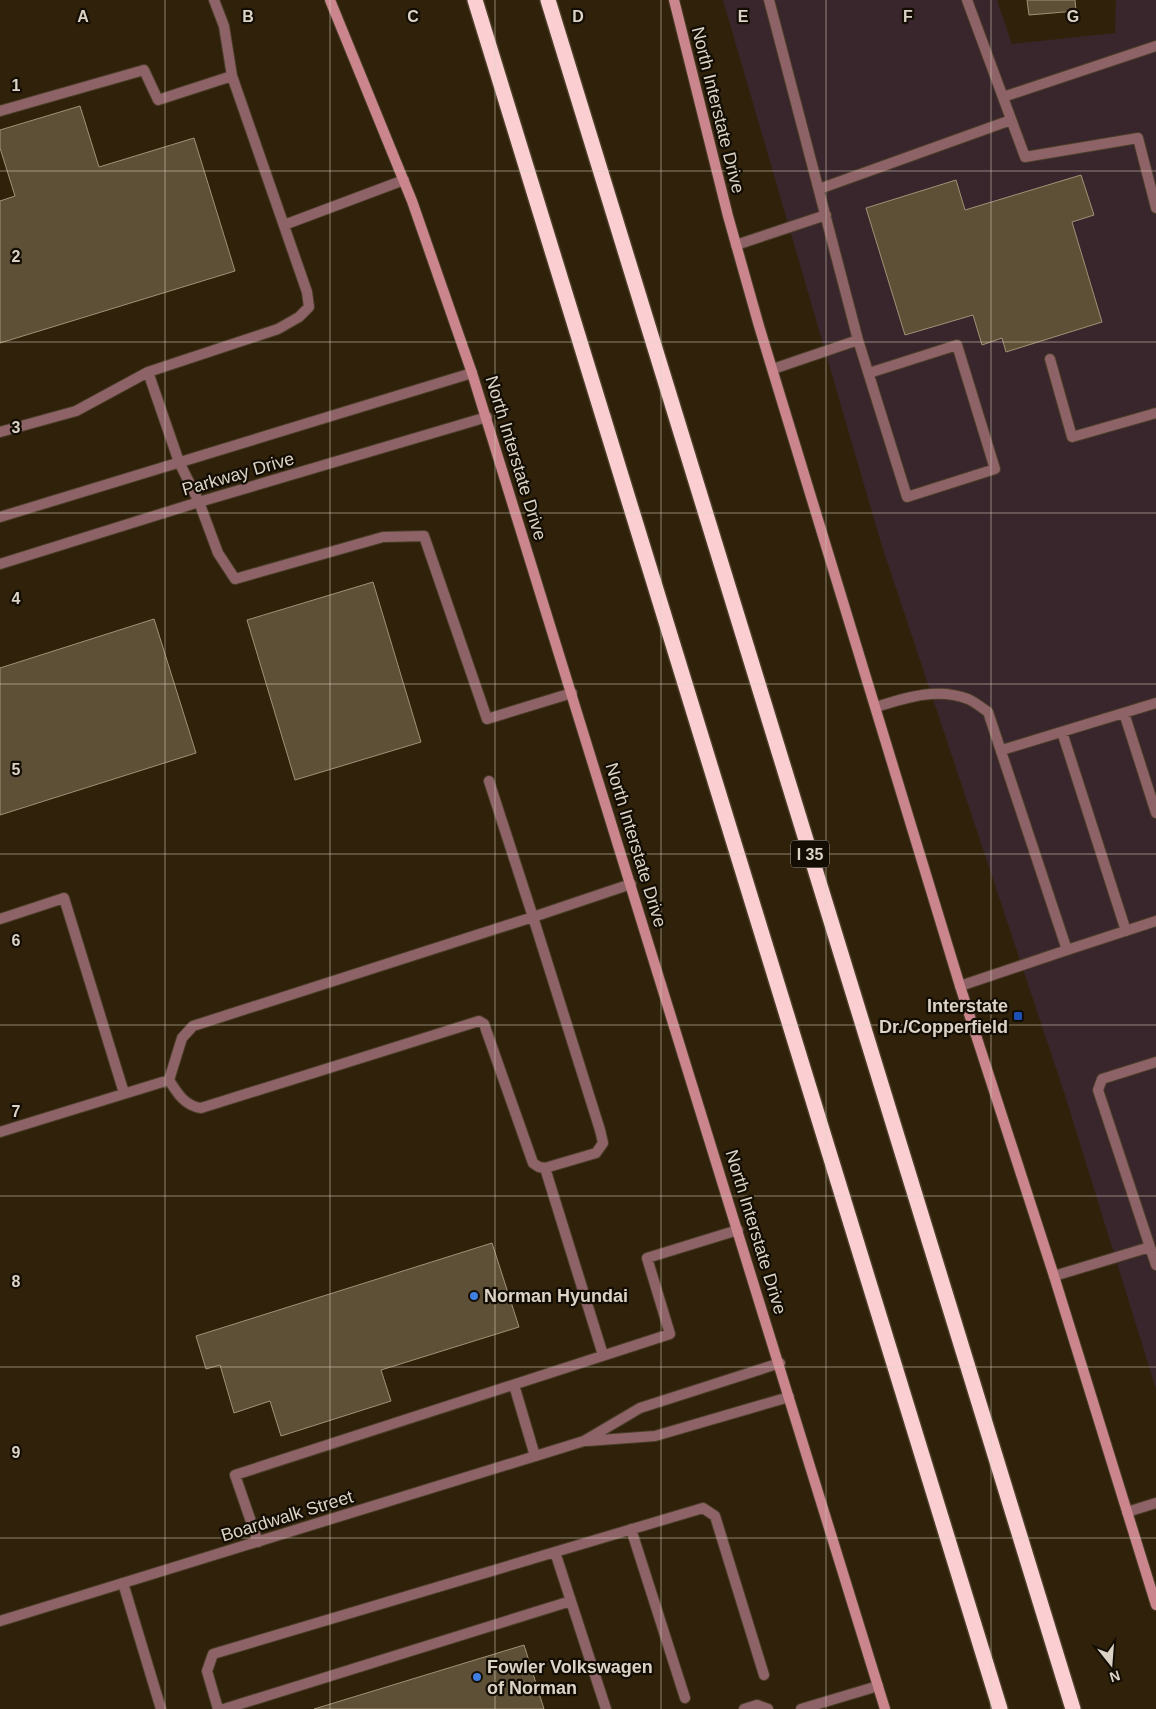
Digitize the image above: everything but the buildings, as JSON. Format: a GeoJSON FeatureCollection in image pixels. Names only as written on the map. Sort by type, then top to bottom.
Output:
{"type":"FeatureCollection","features":[{"type":"Feature","properties":{"kind":"highway"},"geometry":{"type":"LineString","coordinates":[[475,0],[1000,1709]]}},
{"type":"Feature","properties":{"kind":"highway","name":"I 35"},"geometry":{"type":"LineString","coordinates":[[548,0],[1073,1709]]}},
{"type":"Feature","properties":{"kind":"main road","name":"North Interstate Drive"},"geometry":{"type":"LineString","coordinates":[[330,0],[404,180],[487,417],[780,1363],[884,1709]]}},
{"type":"Feature","properties":{"kind":"main road","name":"North Interstate Drive"},"geometry":{"type":"LineString","coordinates":[[674,0],[736,245],[773,369],[960,986],[1054,1276],[1156,1605]]}},
{"type":"Feature","properties":{"kind":"street"},"geometry":{"type":"LineString","coordinates":[[0,432],[76,411],[148,372],[278,328],[299,317],[309,306],[308,292],[232,76],[224,26],[214,0]]}},
{"type":"Feature","properties":{"kind":"street"},"geometry":{"type":"LineString","coordinates":[[770,0],[858,340],[907,497],[995,469],[957,345],[869,373]]}},
{"type":"Feature","properties":{"kind":"street"},"geometry":{"type":"LineString","coordinates":[[967,0],[1024,157],[1138,138],[1156,208]]}},
{"type":"Feature","properties":{"kind":"street"},"geometry":{"type":"LineString","coordinates":[[1002,97],[1156,46]]}},
{"type":"Feature","properties":{"kind":"street"},"geometry":{"type":"LineString","coordinates":[[0,111],[144,70],[158,100],[232,76]]}},
{"type":"Feature","properties":{"kind":"street"},"geometry":{"type":"LineString","coordinates":[[819,190],[1011,120]]}},
{"type":"Feature","properties":{"kind":"street"},"geometry":{"type":"LineString","coordinates":[[284,225],[404,180]]}},
{"type":"Feature","properties":{"kind":"street"},"geometry":{"type":"LineString","coordinates":[[736,245],[826,215]]}},
{"type":"Feature","properties":{"kind":"street"},"geometry":{"type":"LineString","coordinates":[[773,369],[858,340]]}},
{"type":"Feature","properties":{"kind":"street"},"geometry":{"type":"LineString","coordinates":[[1050,359],[1072,437],[1156,413]]}},
{"type":"Feature","properties":{"kind":"street"},"geometry":{"type":"LineString","coordinates":[[148,372],[179,462],[199,502],[218,553],[235,579],[384,538],[424,536],[487,718],[572,693]]}},
{"type":"Feature","properties":{"kind":"street","name":"Parkway Drive"},"geometry":{"type":"LineString","coordinates":[[0,517],[472,373]]}},
{"type":"Feature","properties":{"kind":"street","name":"Parkway Drive"},"geometry":{"type":"LineString","coordinates":[[0,564],[199,502],[487,417]]}},
{"type":"Feature","properties":{"kind":"street"},"geometry":{"type":"LineString","coordinates":[[876,707],[914,696],[937,693],[968,699],[988,712],[1066,950]]}},
{"type":"Feature","properties":{"kind":"street"},"geometry":{"type":"LineString","coordinates":[[1002,750],[1156,703]]}},
{"type":"Feature","properties":{"kind":"street"},"geometry":{"type":"LineString","coordinates":[[1124,713],[1156,813]]}},
{"type":"Feature","properties":{"kind":"street"},"geometry":{"type":"LineString","coordinates":[[1062,732],[1126,931]]}},
{"type":"Feature","properties":{"kind":"street"},"geometry":{"type":"LineString","coordinates":[[169,1080],[185,1102],[191,1106],[201,1108],[478,1021],[484,1024],[533,1163],[538,1167],[545,1168],[596,1153],[603,1143],[489,781]]}},
{"type":"Feature","properties":{"kind":"street"},"geometry":{"type":"LineString","coordinates":[[169,1080],[182,1038],[193,1026],[631,884]]}},
{"type":"Feature","properties":{"kind":"street"},"geometry":{"type":"LineString","coordinates":[[0,919],[64,898],[124,1093]]}},
{"type":"Feature","properties":{"kind":"street"},"geometry":{"type":"LineString","coordinates":[[960,986],[1156,921]]}},
{"type":"Feature","properties":{"kind":"street"},"geometry":{"type":"LineString","coordinates":[[1156,1062],[1102,1079],[1098,1090],[1156,1265]]}},
{"type":"Feature","properties":{"kind":"street"},"geometry":{"type":"LineString","coordinates":[[0,1132],[169,1080]]}},
{"type":"Feature","properties":{"kind":"street"},"geometry":{"type":"LineString","coordinates":[[545,1168],[603,1356]]}},
{"type":"Feature","properties":{"kind":"street"},"geometry":{"type":"LineString","coordinates":[[258,1542],[235,1475],[670,1334],[646,1258],[738,1230]]}},
{"type":"Feature","properties":{"kind":"street"},"geometry":{"type":"LineString","coordinates":[[1054,1276],[1150,1247]]}},
{"type":"Feature","properties":{"kind":"street","name":"Boardwalk Street"},"geometry":{"type":"LineString","coordinates":[[584,1441],[640,1408],[780,1363]]}},
{"type":"Feature","properties":{"kind":"street"},"geometry":{"type":"LineString","coordinates":[[514,1385],[535,1456]]}},
{"type":"Feature","properties":{"kind":"street","name":"Boardwalk Street"},"geometry":{"type":"LineString","coordinates":[[0,1621],[584,1441],[655,1436],[789,1397]]}},
{"type":"Feature","properties":{"kind":"street"},"geometry":{"type":"LineString","coordinates":[[1128,1512],[1156,1503]]}},
{"type":"Feature","properties":{"kind":"street"},"geometry":{"type":"LineString","coordinates":[[218,1709],[207,1672],[213,1654],[703,1508],[715,1516],[764,1675]]}},
{"type":"Feature","properties":{"kind":"street"},"geometry":{"type":"LineString","coordinates":[[632,1529],[685,1698]]}},
{"type":"Feature","properties":{"kind":"street"},"geometry":{"type":"LineString","coordinates":[[555,1552],[606,1709]]}},
{"type":"Feature","properties":{"kind":"street"},"geometry":{"type":"LineString","coordinates":[[123,1583],[161,1709]]}},
{"type":"Feature","properties":{"kind":"street"},"geometry":{"type":"LineString","coordinates":[[224,1709],[571,1601]]}},
{"type":"Feature","properties":{"kind":"street"},"geometry":{"type":"LineString","coordinates":[[801,1709],[878,1686]]}},
{"type":"Feature","properties":{"kind":"street"},"geometry":{"type":"LineString","coordinates":[[744,1709],[758,1705],[768,1709]]}},
{"type":"Feature","properties":{"kind":"shaded area"},"geometry":{"type":"Polygon","coordinates":[[[723,0],[997,0],[1012,44],[1115,33],[1116,0],[1156,0],[1156,1389],[1064,1092],[881,543],[723,0]]]}},
{"type":"Feature","properties":{"kind":"place","name":"Interstate Dr./Copperfield"},"geometry":{"type":"Point","coordinates":[1018,1016]}},
{"type":"Feature","properties":{"kind":"place","name":"Norman Hyundai"},"geometry":{"type":"Point","coordinates":[474,1296]}},
{"type":"Feature","properties":{"kind":"place","name":"Fowler Volkswagen of Norman"},"geometry":{"type":"Point","coordinates":[477,1677]}}]}
